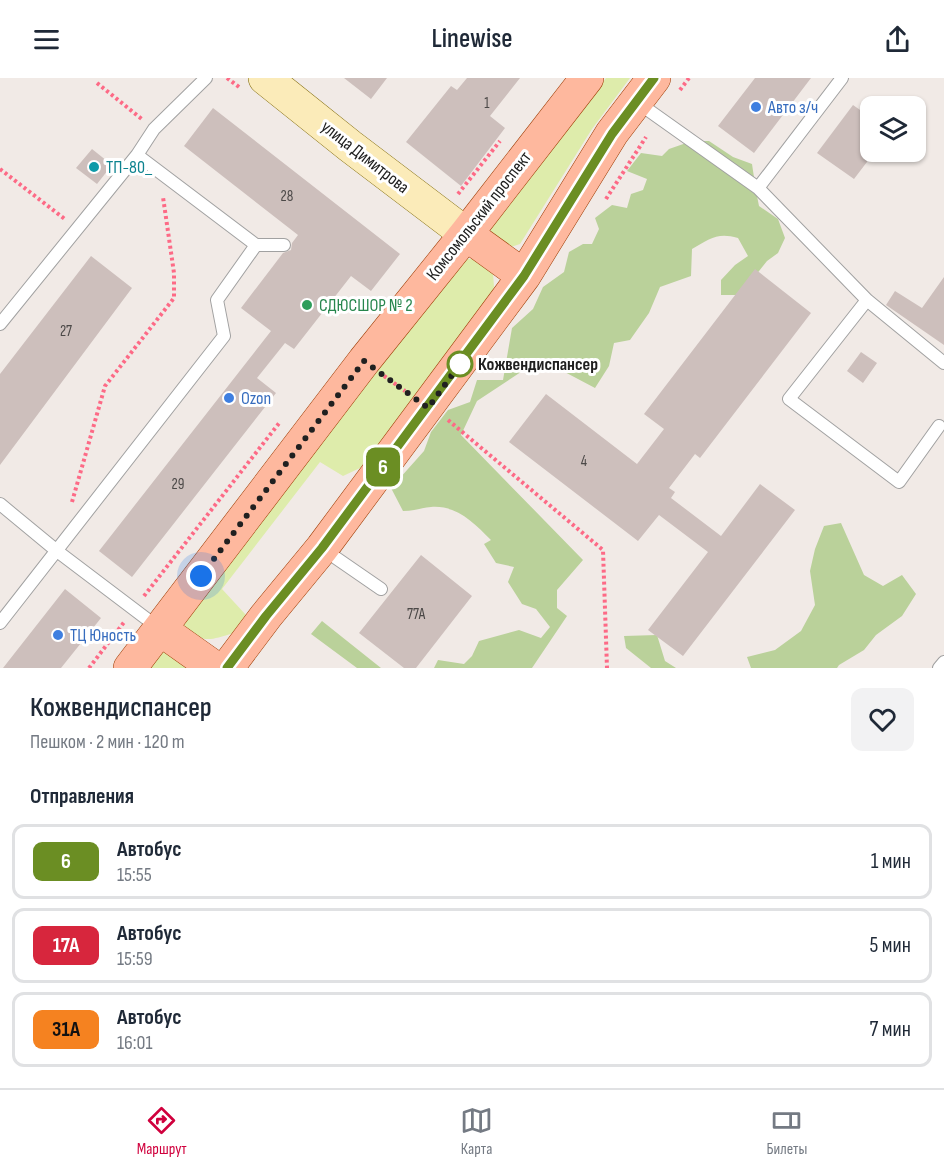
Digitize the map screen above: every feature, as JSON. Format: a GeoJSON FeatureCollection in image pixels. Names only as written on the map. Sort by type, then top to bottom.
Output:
{"type":"FeatureCollection","features":[{"type":"Feature","properties":{"kind":"main road","name":"улица Димитрова"},"geometry":{"type":"LineString","coordinates":[[265,78],[466,234]]}},
{"type":"Feature","properties":{"kind":"main road","name":"Комсомольский проспект"},"geometry":{"type":"LineString","coordinates":[[129,668],[364,361],[587,78]]}},
{"type":"Feature","properties":{"kind":"main road"},"geometry":{"type":"LineString","coordinates":[[227,668],[322,548],[524,276],[612,134],[645,89]]}},
{"type":"Feature","properties":{"kind":"main road"},"geometry":{"type":"LineString","coordinates":[[466,234],[524,276]]}},
{"type":"Feature","properties":{"kind":"main road"},"geometry":{"type":"LineString","coordinates":[[160,629],[215,668]]}},
{"type":"Feature","properties":{"kind":"lane"},"geometry":{"type":"LineString","coordinates":[[0,324],[137,156],[154,129],[206,78]]}},
{"type":"Feature","properties":{"kind":"lane"},"geometry":{"type":"LineString","coordinates":[[758,188],[842,78]]}},
{"type":"Feature","properties":{"kind":"lane"},"geometry":{"type":"LineString","coordinates":[[645,89],[758,188],[867,300],[944,363]]}},
{"type":"Feature","properties":{"kind":"lane"},"geometry":{"type":"LineString","coordinates":[[137,156],[256,245],[284,245]]}},
{"type":"Feature","properties":{"kind":"lane"},"geometry":{"type":"LineString","coordinates":[[0,622],[224,336],[217,300],[256,245]]}},
{"type":"Feature","properties":{"kind":"lane"},"geometry":{"type":"LineString","coordinates":[[867,300],[789,399],[899,482],[939,426]]}},
{"type":"Feature","properties":{"kind":"lane"},"geometry":{"type":"LineString","coordinates":[[0,504],[57,551],[160,629]]}},
{"type":"Feature","properties":{"kind":"lane"},"geometry":{"type":"LineString","coordinates":[[322,548],[381,589]]}},
{"type":"Feature","properties":{"kind":"lane"},"geometry":{"type":"LineString","coordinates":[[939,668],[944,662]]}},
{"type":"Feature","properties":{"kind":"path"},"geometry":{"type":"LineString","coordinates":[[97,83],[154,129]]}},
{"type":"Feature","properties":{"kind":"path"},"geometry":{"type":"LineString","coordinates":[[0,169],[77,229]]}},
{"type":"Feature","properties":{"kind":"path"},"geometry":{"type":"LineString","coordinates":[[70,507],[105,386],[174,298],[174,273],[160,172]]}},
{"type":"Feature","properties":{"kind":"path"},"geometry":{"type":"LineString","coordinates":[[364,361],[428,408],[449,420],[603,550],[607,668]]}},
{"type":"Feature","properties":{"kind":"green space"},"geometry":{"type":"Polygon","coordinates":[[[606,78],[630,78],[592,129],[520,244],[508,248],[490,232],[497,216],[606,78]]]}},
{"type":"Feature","properties":{"kind":"green space"},"geometry":{"type":"Polygon","coordinates":[[[692,141],[755,186],[759,206],[778,219],[785,238],[778,253],[767,261],[740,295],[721,295],[721,280],[735,265],[748,256],[738,238],[719,236],[709,240],[692,249],[691,276],[660,287],[649,313],[630,340],[614,343],[609,366],[595,388],[559,369],[536,362],[477,401],[461,435],[583,560],[557,590],[557,608],[567,616],[532,668],[434,668],[438,660],[464,664],[472,656],[479,641],[519,630],[541,638],[550,627],[536,609],[522,604],[508,582],[514,567],[496,563],[484,544],[491,540],[478,527],[457,512],[440,507],[403,511],[391,488],[424,451],[431,432],[448,410],[470,402],[477,380],[503,380],[512,328],[533,309],[543,287],[564,272],[569,252],[583,244],[592,244],[599,229],[595,218],[612,205],[627,208],[631,194],[643,190],[647,179],[627,171],[641,153],[662,156],[669,149],[692,141]]]}},
{"type":"Feature","properties":{"kind":"green space"},"geometry":{"type":"Polygon","coordinates":[[[695,141],[709,141],[733,157],[752,164],[755,184],[695,141]]]}},
{"type":"Feature","properties":{"kind":"green space"},"geometry":{"type":"Polygon","coordinates":[[[467,259],[479,259],[493,273],[494,287],[488,306],[360,468],[343,476],[320,462],[222,589],[246,615],[234,633],[206,639],[182,627],[188,612],[457,268],[467,259]]]}},
{"type":"Feature","properties":{"kind":"green space"},"geometry":{"type":"Polygon","coordinates":[[[841,523],[864,575],[883,586],[902,575],[916,594],[902,616],[876,635],[864,650],[837,668],[751,668],[747,657],[775,650],[801,631],[815,605],[810,571],[815,549],[824,526],[841,523]]]}},
{"type":"Feature","properties":{"kind":"green space"},"geometry":{"type":"Polygon","coordinates":[[[322,621],[381,668],[357,668],[311,634],[322,621]]]}},
{"type":"Feature","properties":{"kind":"green space"},"geometry":{"type":"Polygon","coordinates":[[[657,635],[665,661],[676,668],[651,668],[626,648],[624,636],[657,635]]]}},
{"type":"Feature","properties":{"kind":"green space"},"geometry":{"type":"Polygon","coordinates":[[[171,649],[197,668],[146,668],[158,652],[171,649]]]}},
{"type":"Feature","properties":{"kind":"building"},"geometry":{"type":"Polygon","coordinates":[[[344,78],[387,78],[371,99],[344,78]]]}},
{"type":"Feature","properties":{"kind":"building"},"geometry":{"type":"Polygon","coordinates":[[[467,78],[520,78],[490,116],[505,128],[461,186],[406,142],[451,86],[457,90],[467,78]]]}},
{"type":"Feature","properties":{"kind":"building"},"geometry":{"type":"Polygon","coordinates":[[[755,78],[811,78],[754,153],[718,126],[755,78]]]}},
{"type":"Feature","properties":{"kind":"building"},"geometry":{"type":"Polygon","coordinates":[[[853,105],[860,110],[860,162],[867,162],[854,179],[817,153],[853,105]]]}},
{"type":"Feature","properties":{"kind":"building"},"geometry":{"type":"Polygon","coordinates":[[[213,108],[400,254],[371,291],[351,276],[294,349],[285,343],[257,378],[276,393],[132,577],[99,551],[271,331],[241,308],[283,253],[291,250],[292,243],[298,235],[184,146],[213,108]]]}},
{"type":"Feature","properties":{"kind":"building","name":"ТП-80_"},"geometry":{"type":"Polygon","coordinates":[[[92,149],[112,165],[97,184],[76,168],[92,149]]]}},
{"type":"Feature","properties":{"kind":"building"},"geometry":{"type":"Polygon","coordinates":[[[91,256],[132,288],[0,465],[0,374],[91,256]]]}},
{"type":"Feature","properties":{"kind":"building"},"geometry":{"type":"Polygon","coordinates":[[[755,269],[811,313],[700,458],[695,454],[669,488],[675,492],[671,498],[721,536],[760,484],[795,510],[683,656],[648,630],[708,552],[659,515],[638,541],[509,442],[546,394],[637,464],[664,429],[644,414],[755,269]]]}},
{"type":"Feature","properties":{"kind":"building"},"geometry":{"type":"Polygon","coordinates":[[[944,277],[944,345],[886,305],[895,291],[922,308],[944,277]]]}},
{"type":"Feature","properties":{"kind":"building"},"geometry":{"type":"Polygon","coordinates":[[[861,352],[877,363],[863,383],[847,371],[861,352]]]}},
{"type":"Feature","properties":{"kind":"building"},"geometry":{"type":"Polygon","coordinates":[[[421,555],[472,596],[416,668],[404,668],[359,633],[421,555]]]}},
{"type":"Feature","properties":{"kind":"building"},"geometry":{"type":"Polygon","coordinates":[[[65,589],[101,618],[61,668],[3,668],[65,589]]]}},
{"type":"Feature","properties":{"kind":"bus line","name":"6"},"geometry":{"type":"LineString","coordinates":[[227,668],[322,548],[524,276],[612,134],[654,78]]}},
{"type":"Feature","properties":{"kind":"place","name":"Авто з/ч"},"geometry":{"type":"Point","coordinates":[756,107]}},
{"type":"Feature","properties":{"kind":"place","name":"ТП-80_"},"geometry":{"type":"Point","coordinates":[94,167]}},
{"type":"Feature","properties":{"kind":"place","name":"СДЮСШОР № 2"},"geometry":{"type":"Point","coordinates":[307,305]}},
{"type":"Feature","properties":{"kind":"place","name":"Кожвендиспансер"},"geometry":{"type":"Point","coordinates":[460,364]}},
{"type":"Feature","properties":{"kind":"place","name":"Ozon"},"geometry":{"type":"Point","coordinates":[229,398]}},
{"type":"Feature","properties":{"kind":"place","name":"ТЦ Юность"},"geometry":{"type":"Point","coordinates":[58,635]}},
{"type":"Feature","properties":{"kind":"route"},"geometry":{"type":"LineString","coordinates":[[201,576],[364,361],[428,408],[460,364]]}}]}
